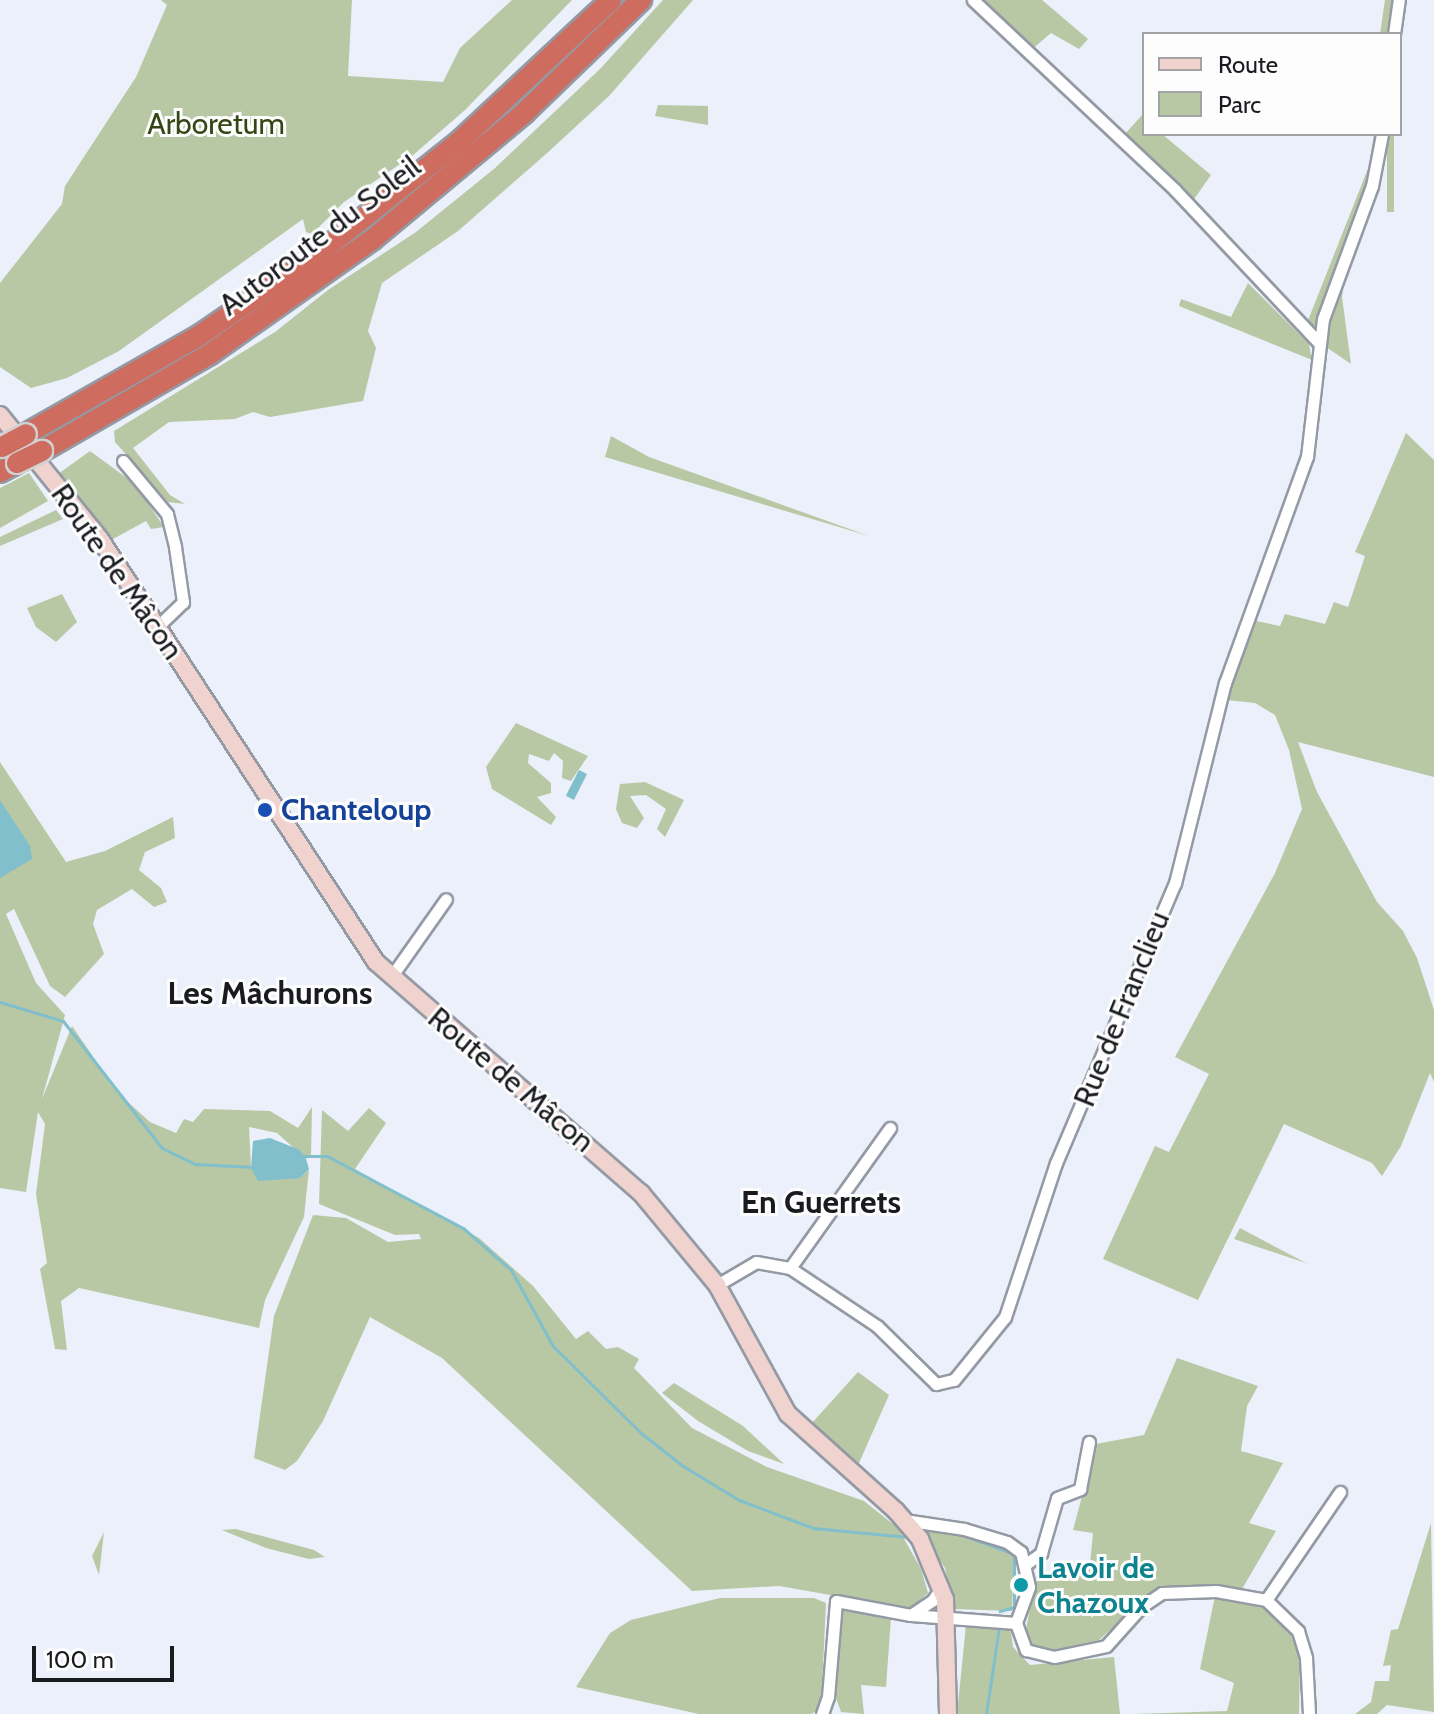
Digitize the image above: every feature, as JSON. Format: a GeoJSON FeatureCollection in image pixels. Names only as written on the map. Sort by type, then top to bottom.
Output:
{"type":"FeatureCollection","features":[{"type":"Feature","properties":{"kind":"highway","name":"Autoroute du Soleil"},"geometry":{"type":"LineString","coordinates":[[22,453],[317,255],[461,140],[611,0]]}},
{"type":"Feature","properties":{"kind":"highway","name":"Autoroute du Soleil"},"geometry":{"type":"LineString","coordinates":[[1,448],[22,453],[210,354],[373,239],[524,113],[641,0]]}},
{"type":"Feature","properties":{"kind":"street"},"geometry":{"type":"LineString","coordinates":[[973,0],[1175,190],[1318,342],[1372,186],[1382,136]]}},
{"type":"Feature","properties":{"kind":"street"},"geometry":{"type":"LineString","coordinates":[[1394,32],[1399,0]]}},
{"type":"Feature","properties":{"kind":"street","name":"Rue de Franclieu"},"geometry":{"type":"LineString","coordinates":[[717,1285],[756,1262],[790,1268],[877,1326],[936,1384],[961,1374],[1005,1317],[1056,1163],[1175,883],[1225,683],[1307,457],[1321,357],[1318,342]]}},
{"type":"Feature","properties":{"kind":"street","name":"Route de Mâcon"},"geometry":{"type":"LineString","coordinates":[[0,415],[22,453],[100,539],[358,939],[391,977],[608,1161],[681,1236],[717,1285],[788,1414],[912,1529],[942,1586],[948,1617],[948,1714]]}},
{"type":"Feature","properties":{"kind":"street"},"geometry":{"type":"LineString","coordinates":[[123,461],[167,514],[175,547],[183,602],[158,626]]}},
{"type":"Feature","properties":{"kind":"street"},"geometry":{"type":"LineString","coordinates":[[391,977],[446,899]]}},
{"type":"Feature","properties":{"kind":"street"},"geometry":{"type":"LineString","coordinates":[[790,1268],[890,1128]]}},
{"type":"Feature","properties":{"kind":"street"},"geometry":{"type":"LineString","coordinates":[[1026,1564],[1041,1553],[1057,1498],[1080,1489],[1089,1442]]}},
{"type":"Feature","properties":{"kind":"street"},"geometry":{"type":"LineString","coordinates":[[1266,1600],[1340,1492]]}},
{"type":"Feature","properties":{"kind":"street"},"geometry":{"type":"LineString","coordinates":[[912,1529],[919,1518],[1007,1542],[1026,1564],[1029,1587],[1016,1623],[1026,1650],[1054,1657],[1106,1646],[1141,1607],[1162,1593],[1216,1591],[1266,1600],[1298,1631],[1306,1658],[1309,1714]]}},
{"type":"Feature","properties":{"kind":"street"},"geometry":{"type":"LineString","coordinates":[[911,1615],[933,1600],[942,1586]]}},
{"type":"Feature","properties":{"kind":"street"},"geometry":{"type":"LineString","coordinates":[[822,1714],[828,1697],[836,1601],[911,1615],[1016,1623]]}},
{"type":"Feature","properties":{"kind":"green space","name":"Arboretum"},"geometry":{"type":"Polygon","coordinates":[[[161,0],[352,0],[348,76],[443,82],[460,48],[512,0],[572,0],[465,110],[412,156],[344,202],[312,234],[306,232],[303,219],[119,351],[67,378],[31,388],[0,367],[0,283],[62,204],[65,186],[136,77],[167,5],[161,0]]]}},
{"type":"Feature","properties":{"kind":"green space"},"geometry":{"type":"Polygon","coordinates":[[[663,0],[693,0],[609,96],[546,154],[458,231],[382,283],[368,331],[376,348],[363,401],[270,417],[253,412],[235,419],[169,422],[133,448],[170,495],[185,504],[168,502],[115,442],[114,431],[275,332],[328,290],[416,232],[495,168],[600,69],[663,0]]]}},
{"type":"Feature","properties":{"kind":"green space"},"geometry":{"type":"Polygon","coordinates":[[[979,0],[1042,0],[1088,39],[1079,49],[1051,33],[1030,51],[979,0]]]}},
{"type":"Feature","properties":{"kind":"green space"},"geometry":{"type":"Polygon","coordinates":[[[1385,0],[1393,0],[1389,32],[1380,32],[1385,0]]]}},
{"type":"Feature","properties":{"kind":"green space"},"geometry":{"type":"Polygon","coordinates":[[[658,105],[708,106],[708,125],[655,116],[658,105]]]}},
{"type":"Feature","properties":{"kind":"green space"},"geometry":{"type":"Polygon","coordinates":[[[1142,115],[1142,136],[1164,136],[1211,175],[1192,202],[1123,136],[1142,115]]]}},
{"type":"Feature","properties":{"kind":"green space"},"geometry":{"type":"Polygon","coordinates":[[[1374,136],[1379,136],[1373,168],[1316,334],[1307,323],[1369,166],[1374,136]]]}},
{"type":"Feature","properties":{"kind":"green space"},"geometry":{"type":"Polygon","coordinates":[[[1387,136],[1394,136],[1394,212],[1387,212],[1387,136]]]}},
{"type":"Feature","properties":{"kind":"green space"},"geometry":{"type":"Polygon","coordinates":[[[1344,279],[1342,297],[1351,364],[1326,347],[1323,337],[1344,279]]]}},
{"type":"Feature","properties":{"kind":"green space"},"geometry":{"type":"Polygon","coordinates":[[[1248,283],[1309,344],[1312,360],[1179,306],[1181,299],[1231,317],[1248,283]]]}},
{"type":"Feature","properties":{"kind":"green space"},"geometry":{"type":"Polygon","coordinates":[[[1406,433],[1434,460],[1434,777],[1298,742],[1317,792],[1377,902],[1403,931],[1417,958],[1434,1010],[1434,1082],[1430,1073],[1401,1146],[1382,1176],[1372,1163],[1284,1124],[1198,1300],[1103,1259],[1155,1146],[1169,1152],[1209,1074],[1175,1057],[1275,873],[1302,809],[1289,750],[1275,715],[1255,703],[1227,700],[1256,621],[1280,626],[1285,614],[1325,624],[1334,602],[1348,607],[1365,556],[1355,552],[1406,433]]]}},
{"type":"Feature","properties":{"kind":"green space"},"geometry":{"type":"Polygon","coordinates":[[[611,436],[649,457],[869,536],[605,457],[611,436]]]}},
{"type":"Feature","properties":{"kind":"green space"},"geometry":{"type":"Polygon","coordinates":[[[90,451],[135,484],[164,527],[151,529],[146,521],[113,539],[58,474],[90,451]]]}},
{"type":"Feature","properties":{"kind":"green space"},"geometry":{"type":"Polygon","coordinates":[[[29,473],[48,501],[0,528],[0,488],[29,473]]]}},
{"type":"Feature","properties":{"kind":"green space"},"geometry":{"type":"Polygon","coordinates":[[[56,510],[63,519],[0,546],[0,537],[56,510]]]}},
{"type":"Feature","properties":{"kind":"green space"},"geometry":{"type":"Polygon","coordinates":[[[62,594],[77,622],[56,642],[36,627],[27,608],[62,594]]]}},
{"type":"Feature","properties":{"kind":"green space"},"geometry":{"type":"Polygon","coordinates":[[[516,723],[588,756],[571,781],[562,778],[563,761],[554,753],[549,761],[529,754],[528,763],[551,783],[551,793],[537,797],[556,817],[551,825],[492,789],[486,767],[516,723]]]}},
{"type":"Feature","properties":{"kind":"green space"},"geometry":{"type":"Polygon","coordinates":[[[0,762],[66,862],[105,851],[173,817],[175,838],[145,852],[139,870],[161,888],[167,902],[154,907],[132,889],[97,910],[93,924],[104,954],[65,997],[50,986],[14,909],[6,914],[36,983],[65,1015],[42,1099],[72,1026],[119,1094],[150,1122],[176,1133],[184,1119],[193,1122],[204,1109],[270,1111],[298,1128],[312,1107],[311,1156],[306,1159],[277,1133],[249,1127],[251,1168],[300,1178],[309,1169],[304,1217],[265,1300],[259,1328],[79,1288],[61,1301],[67,1350],[55,1349],[40,1269],[47,1263],[36,1194],[45,1124],[38,1112],[26,1192],[0,1188],[0,762]]]}},
{"type":"Feature","properties":{"kind":"green space"},"geometry":{"type":"Polygon","coordinates":[[[645,782],[684,800],[665,837],[657,829],[666,809],[646,795],[630,796],[644,818],[637,828],[622,823],[616,809],[620,784],[645,782]]]}},
{"type":"Feature","properties":{"kind":"green space"},"geometry":{"type":"Polygon","coordinates":[[[369,1108],[386,1123],[355,1169],[479,1238],[533,1286],[576,1339],[588,1331],[606,1349],[618,1347],[639,1359],[634,1368],[692,1428],[767,1467],[864,1501],[898,1528],[921,1569],[928,1593],[910,1609],[779,1586],[692,1591],[442,1358],[370,1317],[323,1421],[297,1461],[285,1470],[254,1458],[274,1316],[313,1215],[346,1218],[388,1242],[421,1239],[419,1234],[395,1235],[319,1204],[322,1110],[348,1131],[369,1108]]]}},
{"type":"Feature","properties":{"kind":"green space"},"geometry":{"type":"Polygon","coordinates":[[[1240,1228],[1306,1263],[1234,1239],[1240,1228]]]}},
{"type":"Feature","properties":{"kind":"green space"},"geometry":{"type":"Polygon","coordinates":[[[1177,1358],[1258,1386],[1247,1406],[1241,1451],[1283,1463],[1249,1523],[1276,1531],[1242,1589],[1166,1586],[1153,1591],[1099,1640],[1049,1651],[1031,1646],[1025,1635],[1036,1575],[1060,1576],[1090,1564],[1093,1533],[1073,1530],[1096,1444],[1144,1435],[1177,1358]]]}},
{"type":"Feature","properties":{"kind":"green space"},"geometry":{"type":"Polygon","coordinates":[[[858,1372],[889,1395],[856,1470],[811,1424],[858,1372]]]}},
{"type":"Feature","properties":{"kind":"green space"},"geometry":{"type":"Polygon","coordinates":[[[674,1383],[743,1426],[784,1464],[748,1451],[698,1421],[662,1393],[674,1383]]]}},
{"type":"Feature","properties":{"kind":"green space"},"geometry":{"type":"Polygon","coordinates":[[[1431,1523],[1434,1712],[1387,1705],[1377,1714],[1355,1714],[1371,1702],[1375,1681],[1389,1681],[1391,1665],[1383,1666],[1391,1630],[1398,1629],[1431,1523]]]}},
{"type":"Feature","properties":{"kind":"green space"},"geometry":{"type":"Polygon","coordinates":[[[917,1525],[947,1529],[1014,1555],[1012,1611],[954,1609],[945,1568],[917,1525]]]}},
{"type":"Feature","properties":{"kind":"green space"},"geometry":{"type":"Polygon","coordinates":[[[236,1529],[314,1550],[325,1557],[309,1559],[266,1548],[222,1530],[236,1529]]]}},
{"type":"Feature","properties":{"kind":"green space"},"geometry":{"type":"Polygon","coordinates":[[[104,1532],[99,1575],[92,1556],[104,1532]]]}},
{"type":"Feature","properties":{"kind":"green space"},"geometry":{"type":"Polygon","coordinates":[[[1215,1596],[1266,1609],[1288,1628],[1300,1657],[1299,1714],[1134,1714],[1227,1711],[1234,1683],[1200,1669],[1215,1596]]]}},
{"type":"Feature","properties":{"kind":"green space"},"geometry":{"type":"Polygon","coordinates":[[[720,1598],[814,1598],[826,1603],[821,1709],[811,1714],[699,1714],[576,1687],[610,1633],[631,1620],[720,1598]]]}},
{"type":"Feature","properties":{"kind":"green space"},"geometry":{"type":"Polygon","coordinates":[[[841,1608],[891,1618],[886,1687],[861,1685],[864,1714],[841,1712],[833,1690],[841,1608]]]}},
{"type":"Feature","properties":{"kind":"green space"},"geometry":{"type":"Polygon","coordinates":[[[966,1625],[1004,1626],[1011,1632],[1013,1647],[1030,1665],[1114,1657],[1120,1714],[957,1714],[966,1625]]]}},
{"type":"Feature","properties":{"kind":"water"},"geometry":{"type":"Polygon","coordinates":[[[579,770],[587,774],[574,800],[566,796],[579,770]]]}},
{"type":"Feature","properties":{"kind":"water"},"geometry":{"type":"Polygon","coordinates":[[[0,800],[30,846],[32,859],[0,878],[0,800]]]}},
{"type":"Feature","properties":{"kind":"water"},"geometry":{"type":"Polygon","coordinates":[[[270,1138],[300,1150],[309,1169],[300,1178],[258,1181],[251,1168],[253,1141],[270,1138]]]}},
{"type":"Feature","properties":{"kind":"waterway"},"geometry":{"type":"LineString","coordinates":[[0,1002],[63,1021],[162,1148],[195,1164],[253,1167]]}},
{"type":"Feature","properties":{"kind":"waterway"},"geometry":{"type":"LineString","coordinates":[[300,1156],[327,1156],[463,1228],[511,1270],[553,1346],[641,1433],[683,1466],[739,1500],[813,1528],[909,1537]]}},
{"type":"Feature","properties":{"kind":"waterway"},"geometry":{"type":"LineString","coordinates":[[960,1534],[1014,1554],[1014,1607],[1000,1611]]}},
{"type":"Feature","properties":{"kind":"waterway"},"geometry":{"type":"LineString","coordinates":[[986,1714],[999,1627]]}},
{"type":"Feature","properties":{"kind":"place","name":"Chanteloup"},"geometry":{"type":"Point","coordinates":[265,810]}},
{"type":"Feature","properties":{"kind":"place","name":"Lavoir de Chazoux"},"geometry":{"type":"Point","coordinates":[1021,1585]}},
{"type":"Feature","properties":{"kind":"district","name":"Les Mâchurons"},"geometry":{"type":"Point","coordinates":[270,993]}},
{"type":"Feature","properties":{"kind":"district","name":"En Guerrets"},"geometry":{"type":"Point","coordinates":[821,1202]}}]}
